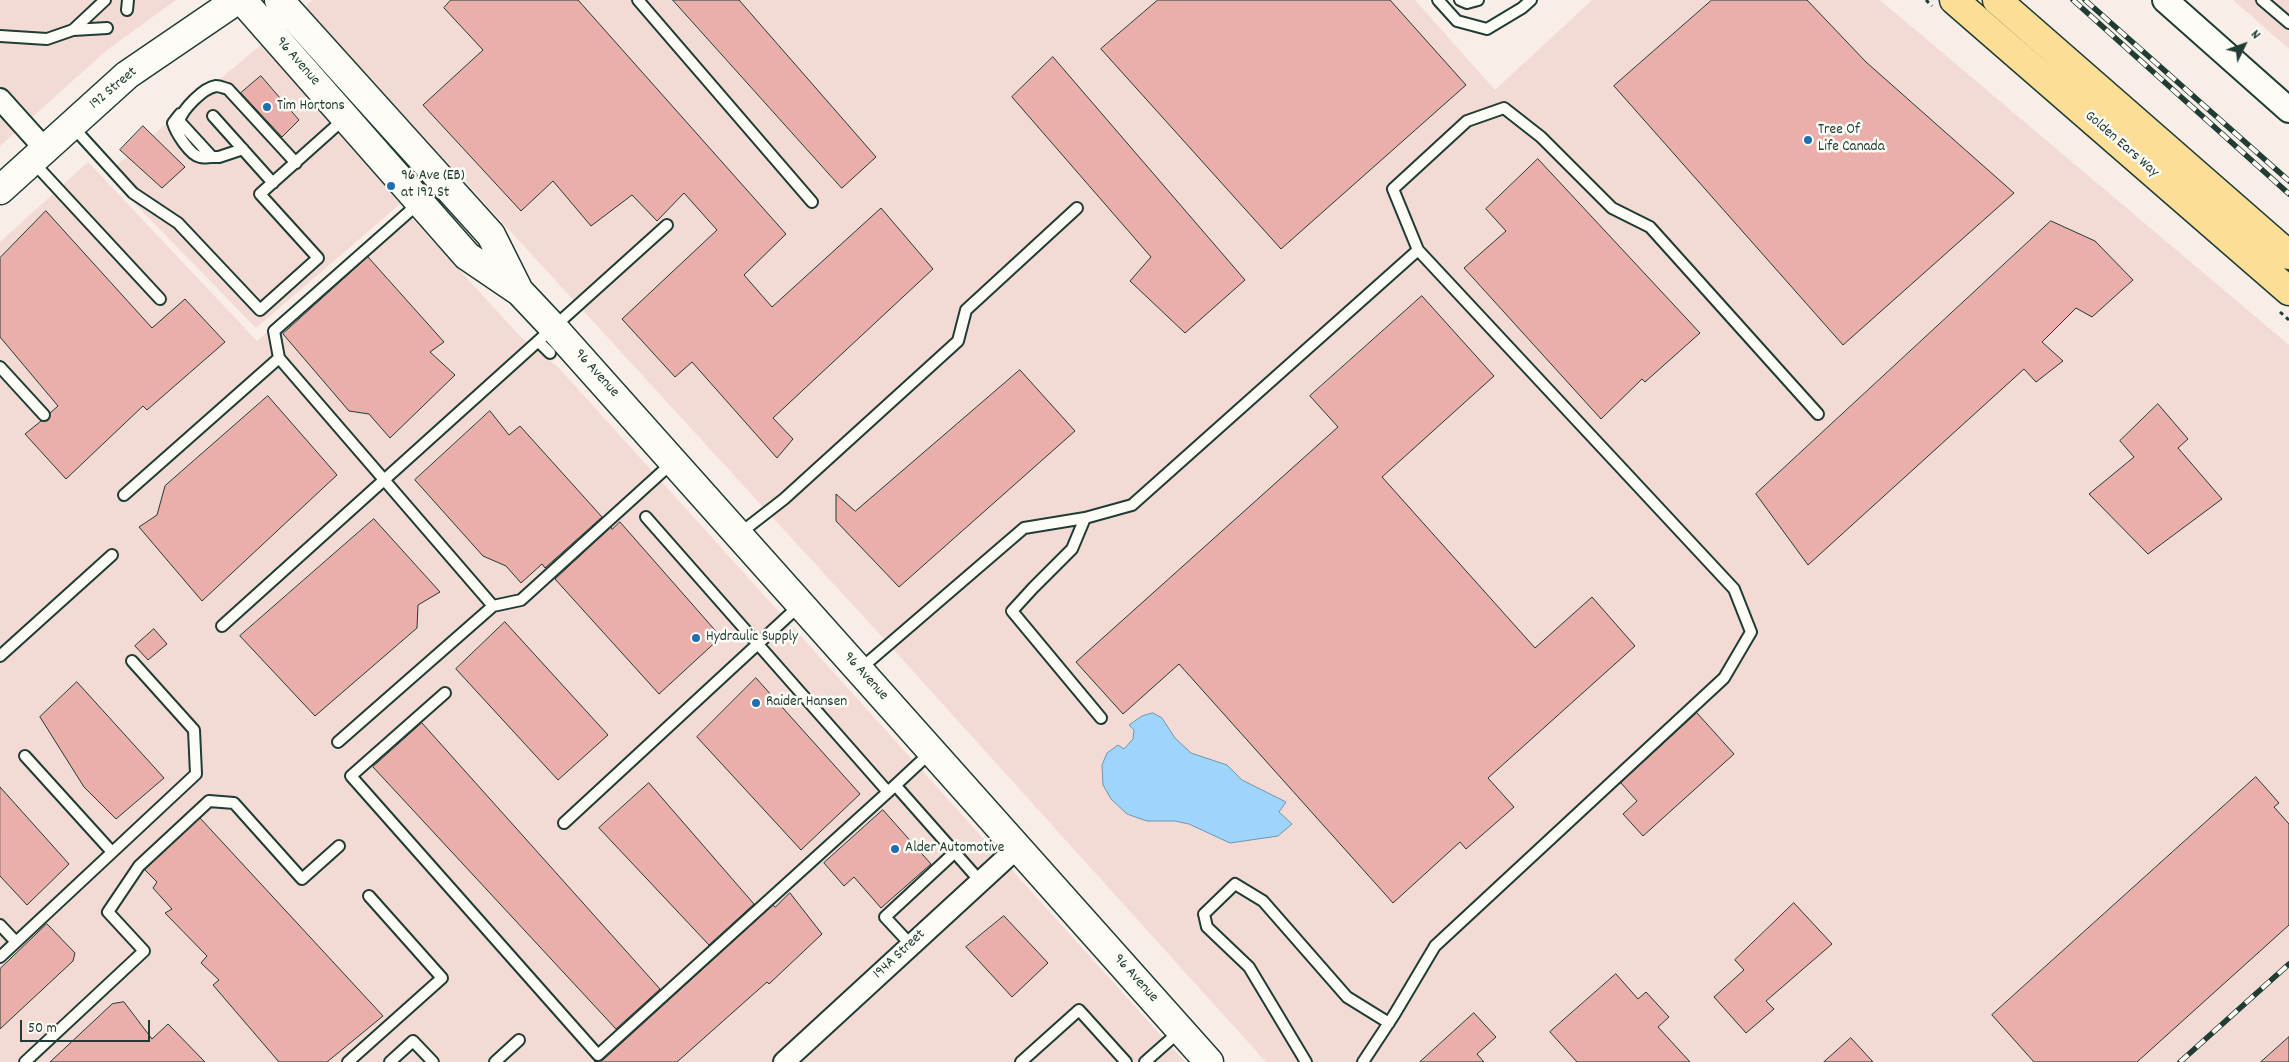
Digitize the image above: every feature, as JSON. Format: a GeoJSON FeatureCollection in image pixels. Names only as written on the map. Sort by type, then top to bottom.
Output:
{"type":"FeatureCollection","features":[{"type":"Feature","properties":{"kind":"highway","name":"Golden Ears Way"},"geometry":{"type":"LineString","coordinates":[[1954,0],[2289,291]]}},
{"type":"Feature","properties":{"kind":"highway","name":"Golden Ears Way"},"geometry":{"type":"LineString","coordinates":[[1996,0],[2289,255]]}},
{"type":"Feature","properties":{"kind":"main road","name":"192 Street"},"geometry":{"type":"LineString","coordinates":[[0,190],[127,76],[237,0]]}},
{"type":"Feature","properties":{"kind":"main road","name":"96 Avenue"},"geometry":{"type":"LineString","coordinates":[[242,0],[467,256],[520,292]]}},
{"type":"Feature","properties":{"kind":"main road","name":"96 Avenue"},"geometry":{"type":"LineString","coordinates":[[279,0],[491,235],[547,340],[674,462],[1209,1062]]}},
{"type":"Feature","properties":{"kind":"street"},"geometry":{"type":"LineString","coordinates":[[2165,0],[2289,110]]}},
{"type":"Feature","properties":{"kind":"street"},"geometry":{"type":"LineString","coordinates":[[0,99],[39,155]]}},
{"type":"Feature","properties":{"kind":"street","name":"194A Street"},"geometry":{"type":"LineString","coordinates":[[784,1062],[1017,848]]}},
{"type":"Feature","properties":{"kind":"lane"},"geometry":{"type":"LineString","coordinates":[[72,30],[105,0]]}},
{"type":"Feature","properties":{"kind":"lane"},"geometry":{"type":"LineString","coordinates":[[638,0],[812,202]]}},
{"type":"Feature","properties":{"kind":"lane"},"geometry":{"type":"LineString","coordinates":[[1438,0],[1458,21],[1487,29],[1522,8],[1530,0]]}},
{"type":"Feature","properties":{"kind":"lane"},"geometry":{"type":"LineString","coordinates":[[1460,0],[1467,3],[1478,0]]}},
{"type":"Feature","properties":{"kind":"lane"},"geometry":{"type":"LineString","coordinates":[[2262,0],[2289,23]]}},
{"type":"Feature","properties":{"kind":"lane"},"geometry":{"type":"LineString","coordinates":[[0,36],[47,39],[72,30],[107,28]]}},
{"type":"Feature","properties":{"kind":"lane"},"geometry":{"type":"LineString","coordinates":[[243,149],[219,157],[212,157],[179,121],[182,112],[209,89],[217,86],[228,89],[296,164]]}},
{"type":"Feature","properties":{"kind":"lane"},"geometry":{"type":"LineString","coordinates":[[1363,1062],[1389,1023],[1435,946],[1724,678],[1751,632],[1734,589],[1418,250],[1393,190],[1467,121],[1504,108],[1541,137],[1612,208],[1650,227],[1818,414]]}},
{"type":"Feature","properties":{"kind":"lane"},"geometry":{"type":"LineString","coordinates":[[213,116],[273,184]]}},
{"type":"Feature","properties":{"kind":"lane"},"geometry":{"type":"LineString","coordinates":[[71,125],[133,193],[178,223],[260,310],[318,258],[260,194],[346,118]]}},
{"type":"Feature","properties":{"kind":"lane"},"geometry":{"type":"LineString","coordinates":[[39,155],[160,299]]}},
{"type":"Feature","properties":{"kind":"lane"},"geometry":{"type":"LineString","coordinates":[[420,203],[274,331],[279,358],[493,606]]}},
{"type":"Feature","properties":{"kind":"lane"},"geometry":{"type":"LineString","coordinates":[[739,535],[784,499],[958,341],[966,310],[1077,208]]}},
{"type":"Feature","properties":{"kind":"lane"},"geometry":{"type":"LineString","coordinates":[[222,626],[384,480],[547,340],[667,225]]}},
{"type":"Feature","properties":{"kind":"lane"},"geometry":{"type":"LineString","coordinates":[[859,670],[1024,528],[1085,518],[1132,505],[1418,250]]}},
{"type":"Feature","properties":{"kind":"lane"},"geometry":{"type":"LineString","coordinates":[[124,495],[279,358]]}},
{"type":"Feature","properties":{"kind":"lane"},"geometry":{"type":"LineString","coordinates":[[0,366],[44,415]]}},
{"type":"Feature","properties":{"kind":"lane"},"geometry":{"type":"LineString","coordinates":[[338,742],[493,606],[521,600],[674,462]]}},
{"type":"Feature","properties":{"kind":"lane"},"geometry":{"type":"LineString","coordinates":[[646,517],[758,644],[980,881]]}},
{"type":"Feature","properties":{"kind":"lane"},"geometry":{"type":"LineString","coordinates":[[1085,518],[1072,550],[1012,611],[1100,718]]}},
{"type":"Feature","properties":{"kind":"lane"},"geometry":{"type":"LineString","coordinates":[[0,656],[112,555]]}},
{"type":"Feature","properties":{"kind":"lane"},"geometry":{"type":"LineString","coordinates":[[564,823],[800,605]]}},
{"type":"Feature","properties":{"kind":"lane"},"geometry":{"type":"LineString","coordinates":[[0,957],[196,774],[194,730],[132,661]]}},
{"type":"Feature","properties":{"kind":"lane"},"geometry":{"type":"LineString","coordinates":[[445,693],[351,776],[598,1055],[931,752]]}},
{"type":"Feature","properties":{"kind":"lane"},"geometry":{"type":"LineString","coordinates":[[25,756],[112,852]]}},
{"type":"Feature","properties":{"kind":"lane"},"geometry":{"type":"LineString","coordinates":[[25,1062],[144,951],[108,912],[138,866],[209,801],[234,803],[302,879],[339,846]]}},
{"type":"Feature","properties":{"kind":"lane"},"geometry":{"type":"LineString","coordinates":[[910,945],[885,917],[954,853]]}},
{"type":"Feature","properties":{"kind":"lane"},"geometry":{"type":"LineString","coordinates":[[1306,1062],[1249,967],[1207,927],[1204,914],[1235,884],[1263,901],[1348,997],[1389,1023]]}},
{"type":"Feature","properties":{"kind":"lane"},"geometry":{"type":"LineString","coordinates":[[348,1062],[442,978],[369,896]]}},
{"type":"Feature","properties":{"kind":"lane"},"geometry":{"type":"LineString","coordinates":[[0,925],[16,942]]}},
{"type":"Feature","properties":{"kind":"lane"},"geometry":{"type":"LineString","coordinates":[[1021,1062],[1079,1010],[1126,1062]]}},
{"type":"Feature","properties":{"kind":"lane"},"geometry":{"type":"LineString","coordinates":[[1145,1062],[1180,1030]]}},
{"type":"Feature","properties":{"kind":"lane"},"geometry":{"type":"LineString","coordinates":[[495,1062],[519,1040]]}},
{"type":"Feature","properties":{"kind":"lane"},"geometry":{"type":"LineString","coordinates":[[390,1062],[413,1041],[433,1062]]}},
{"type":"Feature","properties":{"kind":"shaded area"},"geometry":{"type":"Polygon","coordinates":[[[0,0],[176,0],[107,50],[0,146],[0,0]]]}},
{"type":"Feature","properties":{"kind":"shaded area"},"geometry":{"type":"Polygon","coordinates":[[[312,0],[1415,0],[1495,90],[1592,0],[1880,0],[2289,345],[2289,1062],[1266,1062],[884,639],[305,7],[312,0]]]}},
{"type":"Feature","properties":{"kind":"shaded area"},"geometry":{"type":"Polygon","coordinates":[[[2233,0],[2289,0],[2289,49],[2233,0]]]}},
{"type":"Feature","properties":{"kind":"shaded area"},"geometry":{"type":"Polygon","coordinates":[[[262,44],[400,204],[256,328],[106,174],[262,44]]]}},
{"type":"Feature","properties":{"kind":"shaded area"},"geometry":{"type":"Polygon","coordinates":[[[88,162],[257,341],[404,210],[520,336],[559,368],[1185,1062],[0,1062],[0,242],[88,162]]]}},
{"type":"Feature","properties":{"kind":"water"},"geometry":{"type":"Polygon","coordinates":[[[1153,713],[1162,718],[1175,738],[1191,753],[1227,765],[1242,780],[1286,802],[1279,812],[1292,824],[1278,836],[1230,843],[1189,824],[1175,821],[1147,821],[1127,814],[1111,799],[1103,785],[1102,765],[1107,753],[1118,745],[1124,749],[1133,739],[1134,730],[1129,725],[1142,716],[1153,713]]]}},
{"type":"Feature","properties":{"kind":"building"},"geometry":{"type":"Polygon","coordinates":[[[451,0],[578,0],[786,234],[744,275],[772,307],[881,208],[933,269],[773,418],[793,439],[777,458],[692,362],[675,377],[622,319],[717,230],[684,193],[657,221],[632,195],[591,226],[553,181],[521,211],[423,105],[483,50],[444,8],[451,0]]]}},
{"type":"Feature","properties":{"kind":"building"},"geometry":{"type":"Polygon","coordinates":[[[673,0],[739,0],[876,157],[842,188],[673,0]]]}},
{"type":"Feature","properties":{"kind":"building"},"geometry":{"type":"Polygon","coordinates":[[[1158,0],[1390,0],[1466,85],[1281,249],[1101,49],[1158,0]]]}},
{"type":"Feature","properties":{"kind":"building","name":"Tree Of Life Canada"},"geometry":{"type":"Polygon","coordinates":[[[1712,0],[1807,0],[1866,62],[2014,193],[1843,345],[1614,86],[1712,0]]]}},
{"type":"Feature","properties":{"kind":"building"},"geometry":{"type":"Polygon","coordinates":[[[1053,57],[1245,280],[1185,333],[1130,281],[1151,257],[1012,97],[1053,57]]]}},
{"type":"Feature","properties":{"kind":"building"},"geometry":{"type":"Polygon","coordinates":[[[261,76],[299,120],[282,137],[241,93],[261,76]]]}},
{"type":"Feature","properties":{"kind":"building"},"geometry":{"type":"Polygon","coordinates":[[[143,126],[185,167],[162,188],[120,150],[143,126]]]}},
{"type":"Feature","properties":{"kind":"building"},"geometry":{"type":"Polygon","coordinates":[[[1538,159],[1700,333],[1645,382],[1642,379],[1601,419],[1464,268],[1506,231],[1486,209],[1538,159]]]}},
{"type":"Feature","properties":{"kind":"building"},"geometry":{"type":"Polygon","coordinates":[[[46,211],[152,328],[185,299],[225,342],[147,410],[143,406],[66,479],[25,434],[41,421],[48,420],[50,413],[58,406],[0,337],[0,258],[46,211]]]}},
{"type":"Feature","properties":{"kind":"building"},"geometry":{"type":"Polygon","coordinates":[[[2051,221],[2095,241],[2133,280],[2092,317],[2076,308],[2042,342],[2063,361],[2036,382],[2024,369],[1808,565],[1756,494],[2051,221]]]}},
{"type":"Feature","properties":{"kind":"building"},"geometry":{"type":"Polygon","coordinates":[[[368,257],[444,342],[430,352],[455,375],[390,438],[369,414],[349,411],[283,334],[368,257]]]}},
{"type":"Feature","properties":{"kind":"building"},"geometry":{"type":"Polygon","coordinates":[[[1422,296],[1494,376],[1382,477],[1535,648],[1592,597],[1635,646],[1488,778],[1514,807],[1466,849],[1460,842],[1393,903],[1179,664],[1123,714],[1076,662],[1338,427],[1310,396],[1422,296]]]}},
{"type":"Feature","properties":{"kind":"building"},"geometry":{"type":"Polygon","coordinates":[[[1020,370],[1075,431],[899,587],[836,521],[836,494],[855,511],[1020,370]]]}},
{"type":"Feature","properties":{"kind":"building"},"geometry":{"type":"Polygon","coordinates":[[[268,396],[337,475],[202,601],[139,527],[157,515],[165,486],[268,396]]]}},
{"type":"Feature","properties":{"kind":"building"},"geometry":{"type":"Polygon","coordinates":[[[2158,404],[2188,439],[2178,448],[2222,499],[2148,554],[2089,494],[2134,457],[2120,441],[2158,404]]]}},
{"type":"Feature","properties":{"kind":"building"},"geometry":{"type":"Polygon","coordinates":[[[490,411],[509,435],[520,426],[602,517],[545,568],[542,564],[521,583],[506,566],[483,556],[415,480],[490,411]]]}},
{"type":"Feature","properties":{"kind":"building"},"geometry":{"type":"Polygon","coordinates":[[[374,519],[440,592],[418,605],[417,628],[315,716],[240,636],[374,519]]]}},
{"type":"Feature","properties":{"kind":"building"},"geometry":{"type":"Polygon","coordinates":[[[620,522],[721,637],[659,694],[555,579],[611,527],[612,529],[620,522]]]}},
{"type":"Feature","properties":{"kind":"building"},"geometry":{"type":"Polygon","coordinates":[[[505,622],[608,735],[558,780],[456,669],[505,622]]]}},
{"type":"Feature","properties":{"kind":"building"},"geometry":{"type":"Polygon","coordinates":[[[154,629],[167,644],[148,660],[135,646],[154,629]]]}},
{"type":"Feature","properties":{"kind":"building"},"geometry":{"type":"Polygon","coordinates":[[[756,678],[860,794],[801,850],[697,737],[756,678]]]}},
{"type":"Feature","properties":{"kind":"building"},"geometry":{"type":"Polygon","coordinates":[[[77,682],[164,778],[116,819],[84,787],[40,717],[77,682]]]}},
{"type":"Feature","properties":{"kind":"building"},"geometry":{"type":"Polygon","coordinates":[[[1697,713],[1734,754],[1643,836],[1623,814],[1637,801],[1621,783],[1697,713]]]}},
{"type":"Feature","properties":{"kind":"building"},"geometry":{"type":"Polygon","coordinates":[[[422,723],[660,989],[616,1029],[373,767],[422,723]]]}},
{"type":"Feature","properties":{"kind":"building"},"geometry":{"type":"Polygon","coordinates":[[[2256,777],[2279,803],[2274,807],[2289,824],[2289,925],[2137,1062],[2034,1062],[1992,1015],[2256,777]]]}},
{"type":"Feature","properties":{"kind":"building"},"geometry":{"type":"Polygon","coordinates":[[[649,783],[754,904],[709,945],[599,828],[649,783]]]}},
{"type":"Feature","properties":{"kind":"building"},"geometry":{"type":"Polygon","coordinates":[[[0,787],[69,864],[27,905],[0,876],[0,787]]]}},
{"type":"Feature","properties":{"kind":"building"},"geometry":{"type":"Polygon","coordinates":[[[883,810],[931,864],[881,908],[854,877],[844,886],[824,863],[883,810]]]}},
{"type":"Feature","properties":{"kind":"building"},"geometry":{"type":"Polygon","coordinates":[[[200,818],[383,1016],[327,1062],[279,1062],[213,985],[219,980],[201,963],[207,956],[165,913],[172,909],[153,888],[157,882],[145,870],[200,818]]]}},
{"type":"Feature","properties":{"kind":"building"},"geometry":{"type":"Polygon","coordinates":[[[790,893],[822,934],[769,984],[767,982],[677,1062],[594,1062],[603,1060],[773,905],[775,907],[790,893]]]}},
{"type":"Feature","properties":{"kind":"building"},"geometry":{"type":"Polygon","coordinates":[[[1794,903],[1832,944],[1766,1001],[1774,1009],[1746,1033],[1714,997],[1744,970],[1735,960],[1794,903]]]}},
{"type":"Feature","properties":{"kind":"building"},"geometry":{"type":"Polygon","coordinates":[[[1004,916],[1048,963],[1012,997],[966,947],[1004,916]]]}},
{"type":"Feature","properties":{"kind":"building"},"geometry":{"type":"Polygon","coordinates":[[[47,924],[75,953],[73,961],[0,1029],[0,969],[47,924]]]}},
{"type":"Feature","properties":{"kind":"building"},"geometry":{"type":"Polygon","coordinates":[[[1616,974],[1638,999],[1646,992],[1669,1017],[1658,1027],[1690,1062],[1577,1062],[1550,1032],[1616,974]]]}},
{"type":"Feature","properties":{"kind":"building"},"geometry":{"type":"Polygon","coordinates":[[[124,1002],[152,1039],[168,1024],[205,1062],[50,1062],[112,1004],[124,1002]]]}},
{"type":"Feature","properties":{"kind":"building"},"geometry":{"type":"Polygon","coordinates":[[[1474,1013],[1496,1037],[1477,1054],[1484,1062],[1420,1062],[1474,1013]]]}},
{"type":"Feature","properties":{"kind":"building"},"geometry":{"type":"Polygon","coordinates":[[[2289,1037],[2289,1062],[2261,1062],[2289,1037]]]}},
{"type":"Feature","properties":{"kind":"building"},"geometry":{"type":"Polygon","coordinates":[[[1851,1038],[1873,1062],[1824,1062],[1851,1038]]]}},
{"type":"Feature","properties":{"kind":"railway"},"geometry":{"type":"LineString","coordinates":[[2073,0],[2289,194]]}},
{"type":"Feature","properties":{"kind":"railway"},"geometry":{"type":"LineString","coordinates":[[2085,0],[2289,181]]}},
{"type":"Feature","properties":{"kind":"railway"},"geometry":{"type":"LineString","coordinates":[[2180,1062],[2289,964]]}},
{"type":"Feature","properties":{"kind":"place","name":"Tim Hortons"},"geometry":{"type":"Point","coordinates":[267,107]}},
{"type":"Feature","properties":{"kind":"place","name":"Tree Of Life Canada"},"geometry":{"type":"Point","coordinates":[1808,140]}},
{"type":"Feature","properties":{"kind":"place","name":"96 Ave (EB) at 192 St"},"geometry":{"type":"Point","coordinates":[391,186]}},
{"type":"Feature","properties":{"kind":"place","name":"Hydraulic Supply"},"geometry":{"type":"Point","coordinates":[696,638]}},
{"type":"Feature","properties":{"kind":"place","name":"Raider Hansen"},"geometry":{"type":"Point","coordinates":[756,703]}},
{"type":"Feature","properties":{"kind":"place","name":"Alder Automotive"},"geometry":{"type":"Point","coordinates":[895,849]}}]}
